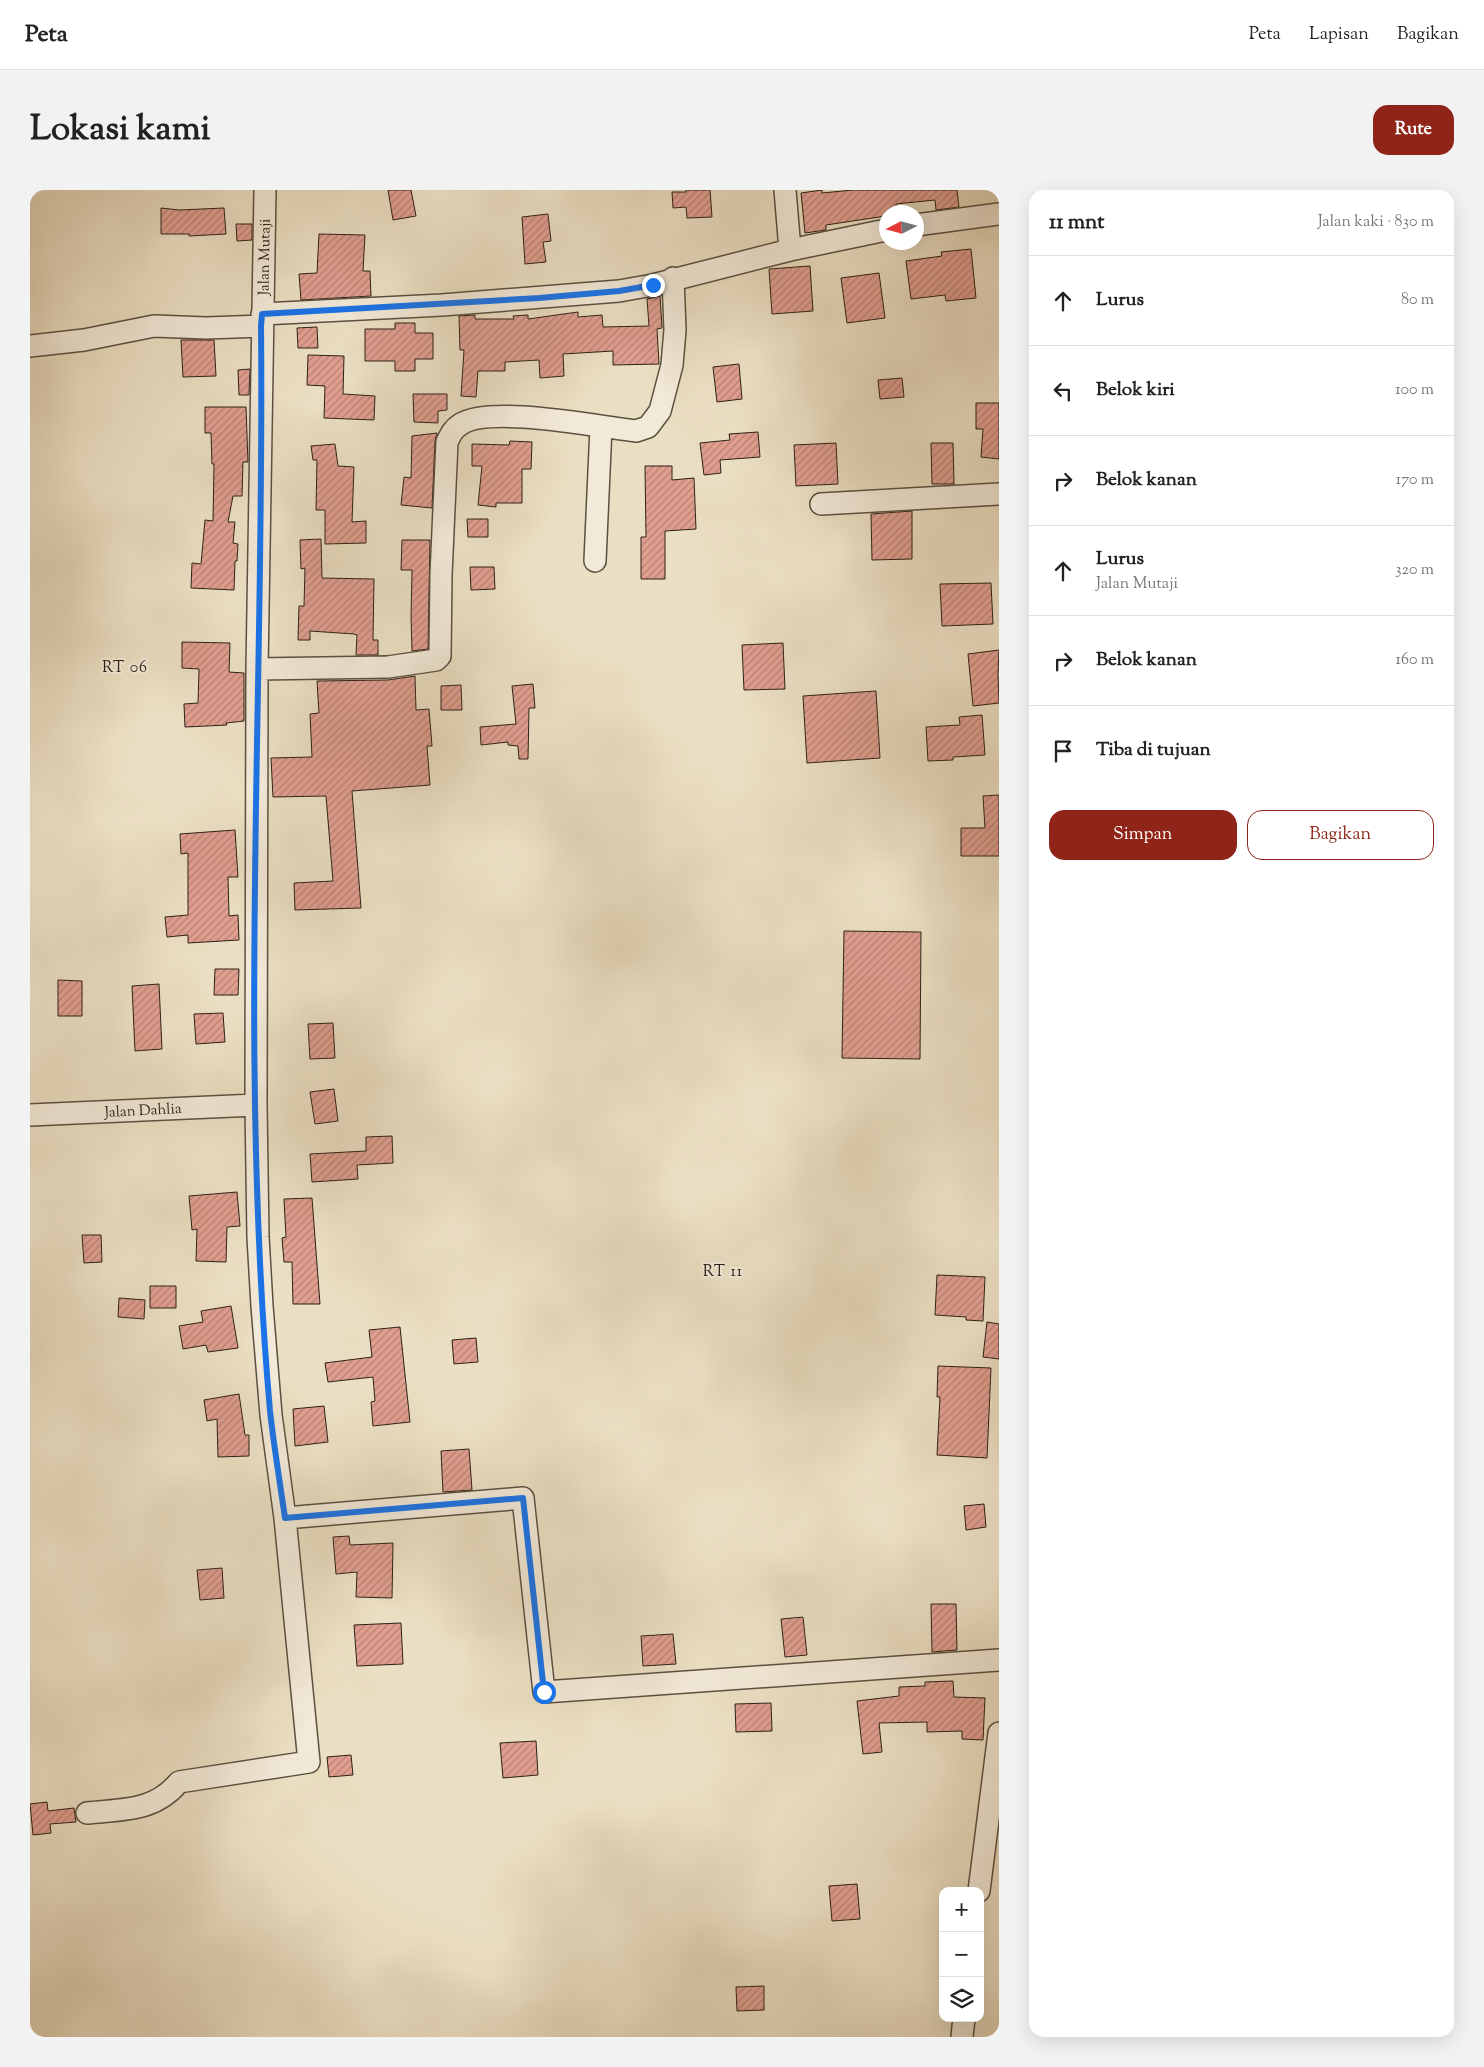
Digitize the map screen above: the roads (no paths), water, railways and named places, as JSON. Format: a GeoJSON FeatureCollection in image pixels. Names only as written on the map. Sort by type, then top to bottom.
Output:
{"type":"FeatureCollection","features":[{"type":"Feature","properties":{"kind":"street","name":"Jalan Mutaji"},"geometry":{"type":"LineString","coordinates":[[87,1813],[145,1807],[162,1798],[179,1782],[309,1762],[285,1518],[271,1415],[262,1306],[256,1105],[258,669],[265,190]]}},
{"type":"Feature","properties":{"kind":"street"},"geometry":{"type":"LineString","coordinates":[[785,190],[790,250]]}},
{"type":"Feature","properties":{"kind":"street"},"geometry":{"type":"LineString","coordinates":[[924,224],[999,214]]}},
{"type":"Feature","properties":{"kind":"street"},"geometry":{"type":"LineString","coordinates":[[30,346],[84,340],[154,326],[206,328],[262,320],[619,291],[653,285],[673,278],[790,250],[879,231]]}},
{"type":"Feature","properties":{"kind":"street"},"geometry":{"type":"LineString","coordinates":[[258,669],[388,667],[436,660],[440,656],[440,575],[447,442],[452,431],[462,423],[500,416],[554,420],[636,431],[648,427],[660,411],[674,352],[673,278]]}},
{"type":"Feature","properties":{"kind":"street"},"geometry":{"type":"LineString","coordinates":[[595,561],[600,427]]}},
{"type":"Feature","properties":{"kind":"street"},"geometry":{"type":"LineString","coordinates":[[821,504],[999,494]]}},
{"type":"Feature","properties":{"kind":"street","name":"Jalan Dahlia"},"geometry":{"type":"LineString","coordinates":[[30,1115],[256,1105]]}},
{"type":"Feature","properties":{"kind":"street"},"geometry":{"type":"LineString","coordinates":[[285,1518],[523,1498],[544,1692],[999,1660]]}},
{"type":"Feature","properties":{"kind":"street"},"geometry":{"type":"LineString","coordinates":[[980,1887],[999,1733]]}},
{"type":"Feature","properties":{"kind":"street"},"geometry":{"type":"LineString","coordinates":[[962,2037],[964,2022]]}},
{"type":"Feature","properties":{"kind":"district","name":"RT 06"},"geometry":{"type":"Point","coordinates":[125,666]}},
{"type":"Feature","properties":{"kind":"district","name":"RT 11"},"geometry":{"type":"Point","coordinates":[723,1270]}}]}
